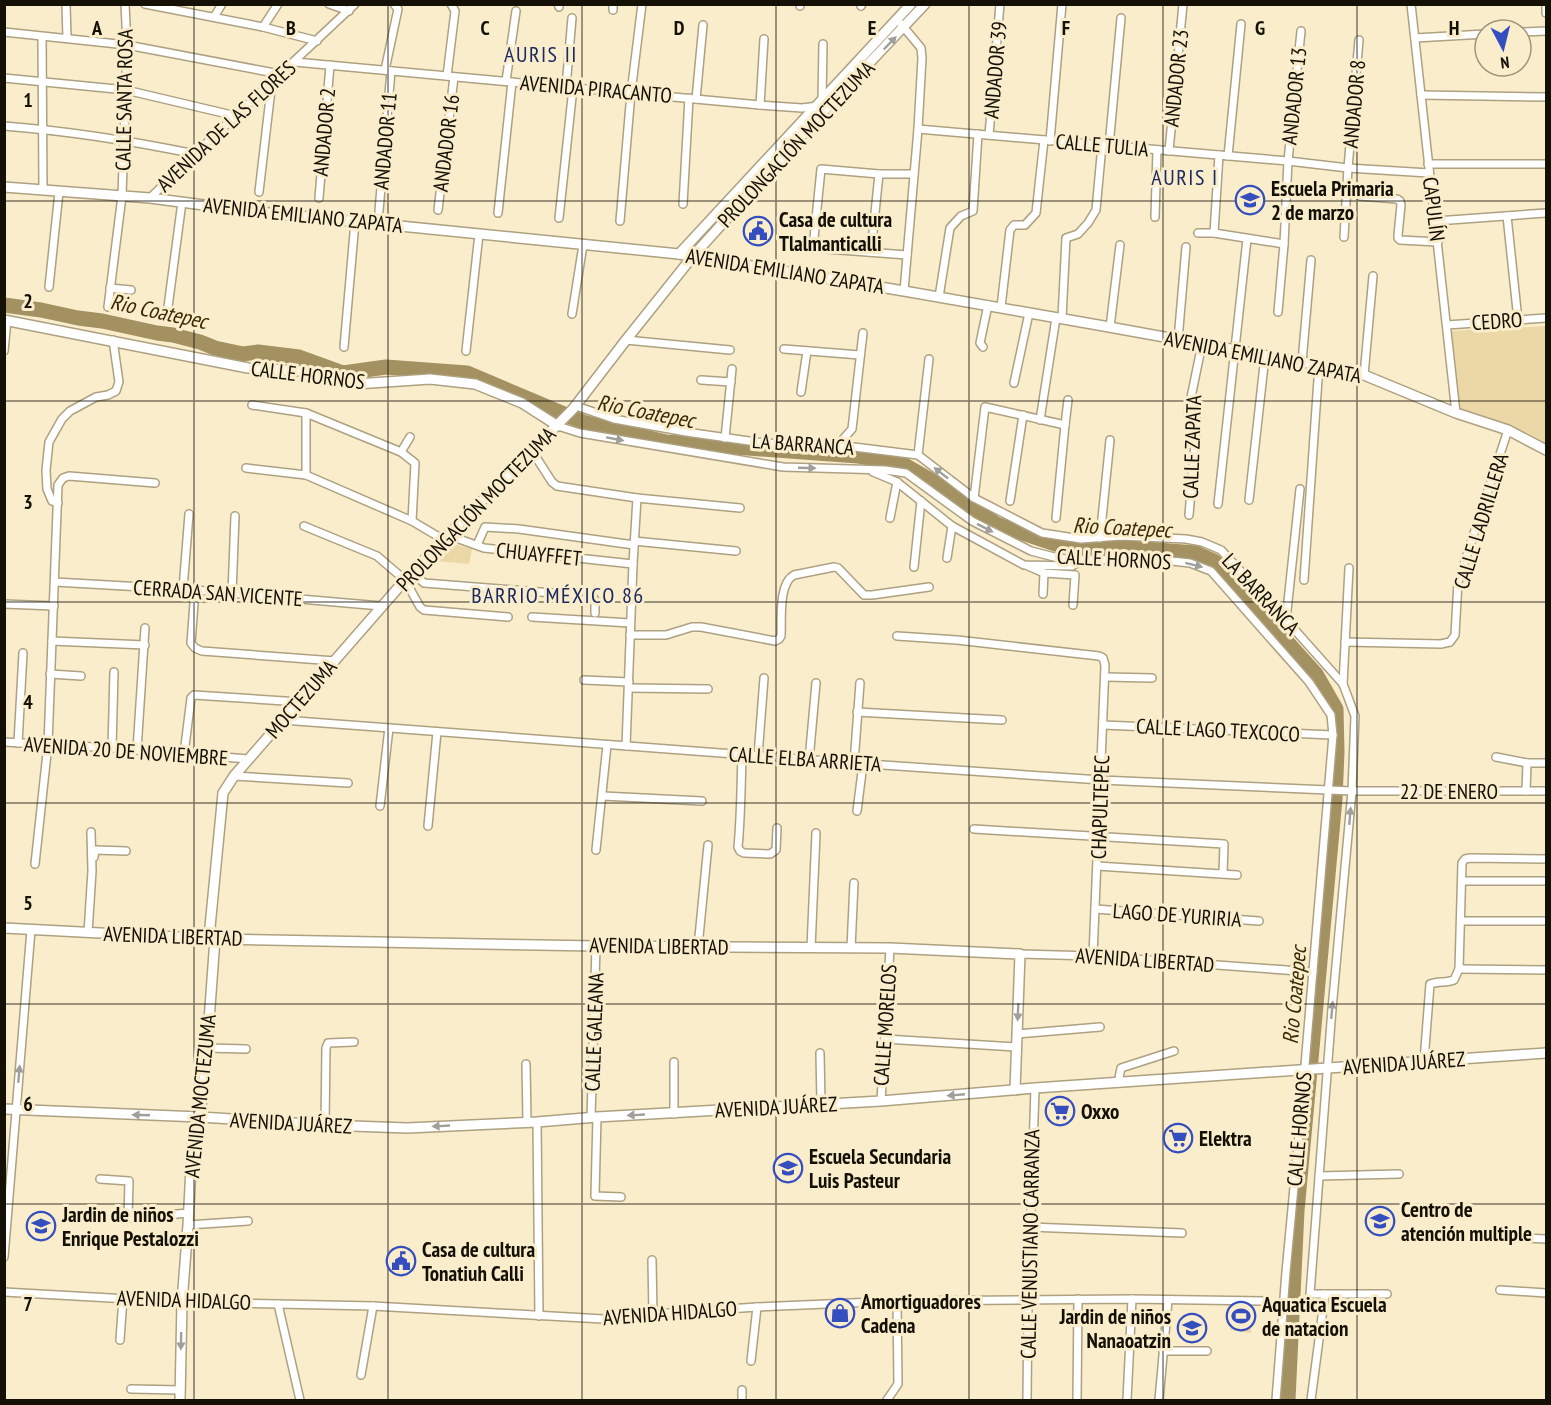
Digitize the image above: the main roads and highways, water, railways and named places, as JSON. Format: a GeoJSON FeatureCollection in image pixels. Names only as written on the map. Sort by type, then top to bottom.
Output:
{"type":"FeatureCollection","features":[{"type":"Feature","properties":{"kind":"waterway","name":"Rio Coatepec"},"geometry":{"type":"LineString","coordinates":[[4,305],[173,335],[243,354],[258,352],[299,357],[343,373],[386,367],[467,373],[583,422],[666,442],[858,456],[901,463],[939,485],[996,524],[1067,548],[1118,547],[1196,553],[1214,561],[1316,674],[1336,709],[1335,799],[1297,1211],[1288,1400]]}},
{"type":"Feature","properties":{"kind":"place","name":"Escuela Primaria 2 de marzo"},"geometry":{"type":"Point","coordinates":[1250,200]}},
{"type":"Feature","properties":{"kind":"place","name":"Casa de cultura Tlalmanticalli"},"geometry":{"type":"Point","coordinates":[758,231]}},
{"type":"Feature","properties":{"kind":"place","name":"Oxxo"},"geometry":{"type":"Point","coordinates":[1060,1111]}},
{"type":"Feature","properties":{"kind":"place","name":"Elektra"},"geometry":{"type":"Point","coordinates":[1178,1138]}},
{"type":"Feature","properties":{"kind":"place","name":"Escuela Secundaria Luis Pasteur"},"geometry":{"type":"Point","coordinates":[788,1168]}},
{"type":"Feature","properties":{"kind":"place","name":"Centro de atención multiple"},"geometry":{"type":"Point","coordinates":[1380,1221]}},
{"type":"Feature","properties":{"kind":"place","name":"Jardin de niños Enrique Pestalozzi"},"geometry":{"type":"Point","coordinates":[41,1226]}},
{"type":"Feature","properties":{"kind":"place","name":"Casa de cultura Tonatiuh Calli"},"geometry":{"type":"Point","coordinates":[401,1261]}},
{"type":"Feature","properties":{"kind":"place","name":"Amortiguadores Cadena"},"geometry":{"type":"Point","coordinates":[840,1313]}},
{"type":"Feature","properties":{"kind":"place","name":"Aquatica Escuela de natacion"},"geometry":{"type":"Point","coordinates":[1241,1316]}},
{"type":"Feature","properties":{"kind":"place","name":"Jardin de niños Nanaoatzin"},"geometry":{"type":"Point","coordinates":[1192,1328]}},
{"type":"Feature","properties":{"kind":"district","name":"AURIS II"},"geometry":{"type":"Point","coordinates":[541,54]}},
{"type":"Feature","properties":{"kind":"district","name":"AURIS I"},"geometry":{"type":"Point","coordinates":[1185,177]}},
{"type":"Feature","properties":{"kind":"district","name":"BARRIO MÉXICO 86"},"geometry":{"type":"Point","coordinates":[558,595]}}]}
